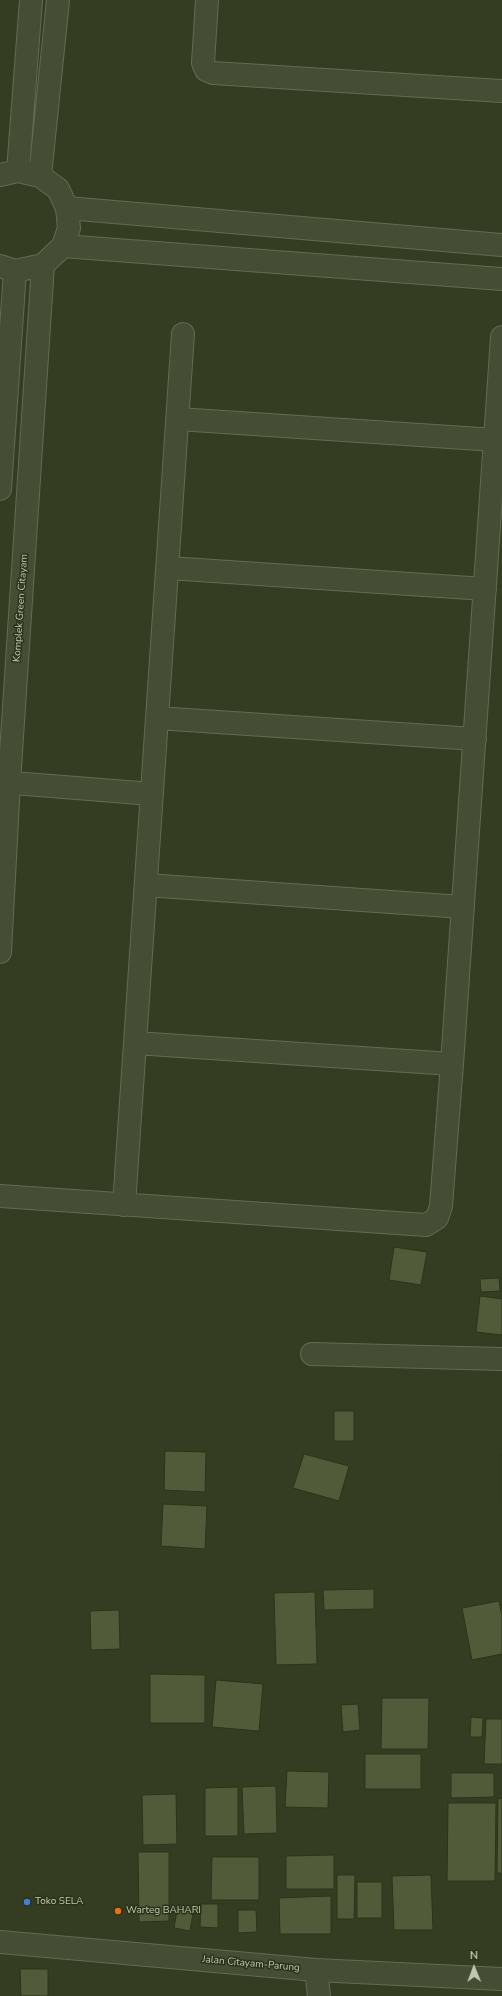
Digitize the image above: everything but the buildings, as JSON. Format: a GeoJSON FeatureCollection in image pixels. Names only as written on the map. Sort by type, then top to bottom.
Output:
{"type":"FeatureCollection","features":[{"type":"Feature","properties":{"kind":"street"},"geometry":{"type":"LineString","coordinates":[[0,489],[8,269],[43,266],[63,246],[69,228],[68,208],[58,189],[40,176],[9,173],[31,0]]}},
{"type":"Feature","properties":{"kind":"street"},"geometry":{"type":"LineString","coordinates":[[40,176],[58,0]]}},
{"type":"Feature","properties":{"kind":"street"},"geometry":{"type":"LineString","coordinates":[[207,0],[203,63],[206,70],[213,73],[502,91]]}},
{"type":"Feature","properties":{"kind":"street"},"geometry":{"type":"LineString","coordinates":[[68,208],[502,245]]}},
{"type":"Feature","properties":{"kind":"street"},"geometry":{"type":"LineString","coordinates":[[63,246],[502,279]]}},
{"type":"Feature","properties":{"kind":"street","name":"Komplek Green Citayam"},"geometry":{"type":"LineString","coordinates":[[0,952],[5,782],[43,266]]}},
{"type":"Feature","properties":{"kind":"street"},"geometry":{"type":"LineString","coordinates":[[124,1205],[184,334]]}},
{"type":"Feature","properties":{"kind":"street"},"geometry":{"type":"LineString","coordinates":[[0,1196],[426,1225],[437,1218],[441,1206],[452,1064],[502,336]]}},
{"type":"Feature","properties":{"kind":"street"},"geometry":{"type":"LineString","coordinates":[[178,419],[495,440]]}},
{"type":"Feature","properties":{"kind":"street"},"geometry":{"type":"LineString","coordinates":[[168,568],[485,589]]}},
{"type":"Feature","properties":{"kind":"street"},"geometry":{"type":"LineString","coordinates":[[157,718],[475,740]]}},
{"type":"Feature","properties":{"kind":"street"},"geometry":{"type":"LineString","coordinates":[[5,782],[152,794]]}},
{"type":"Feature","properties":{"kind":"street"},"geometry":{"type":"LineString","coordinates":[[146,885],[463,907]]}},
{"type":"Feature","properties":{"kind":"street"},"geometry":{"type":"LineString","coordinates":[[135,1043],[452,1064]]}},
{"type":"Feature","properties":{"kind":"street"},"geometry":{"type":"LineString","coordinates":[[312,1354],[502,1359]]}},
{"type":"Feature","properties":{"kind":"street","name":"Jalan Citayam-Parung"},"geometry":{"type":"LineString","coordinates":[[0,1942],[316,1970],[502,1979]]}},
{"type":"Feature","properties":{"kind":"street"},"geometry":{"type":"LineString","coordinates":[[316,1970],[318,1996]]}},
{"type":"Feature","properties":{"kind":"place","name":"Toko SELA"},"geometry":{"type":"Point","coordinates":[27,1902]}},
{"type":"Feature","properties":{"kind":"place","name":"Warteg BAHARI"},"geometry":{"type":"Point","coordinates":[118,1911]}}]}
